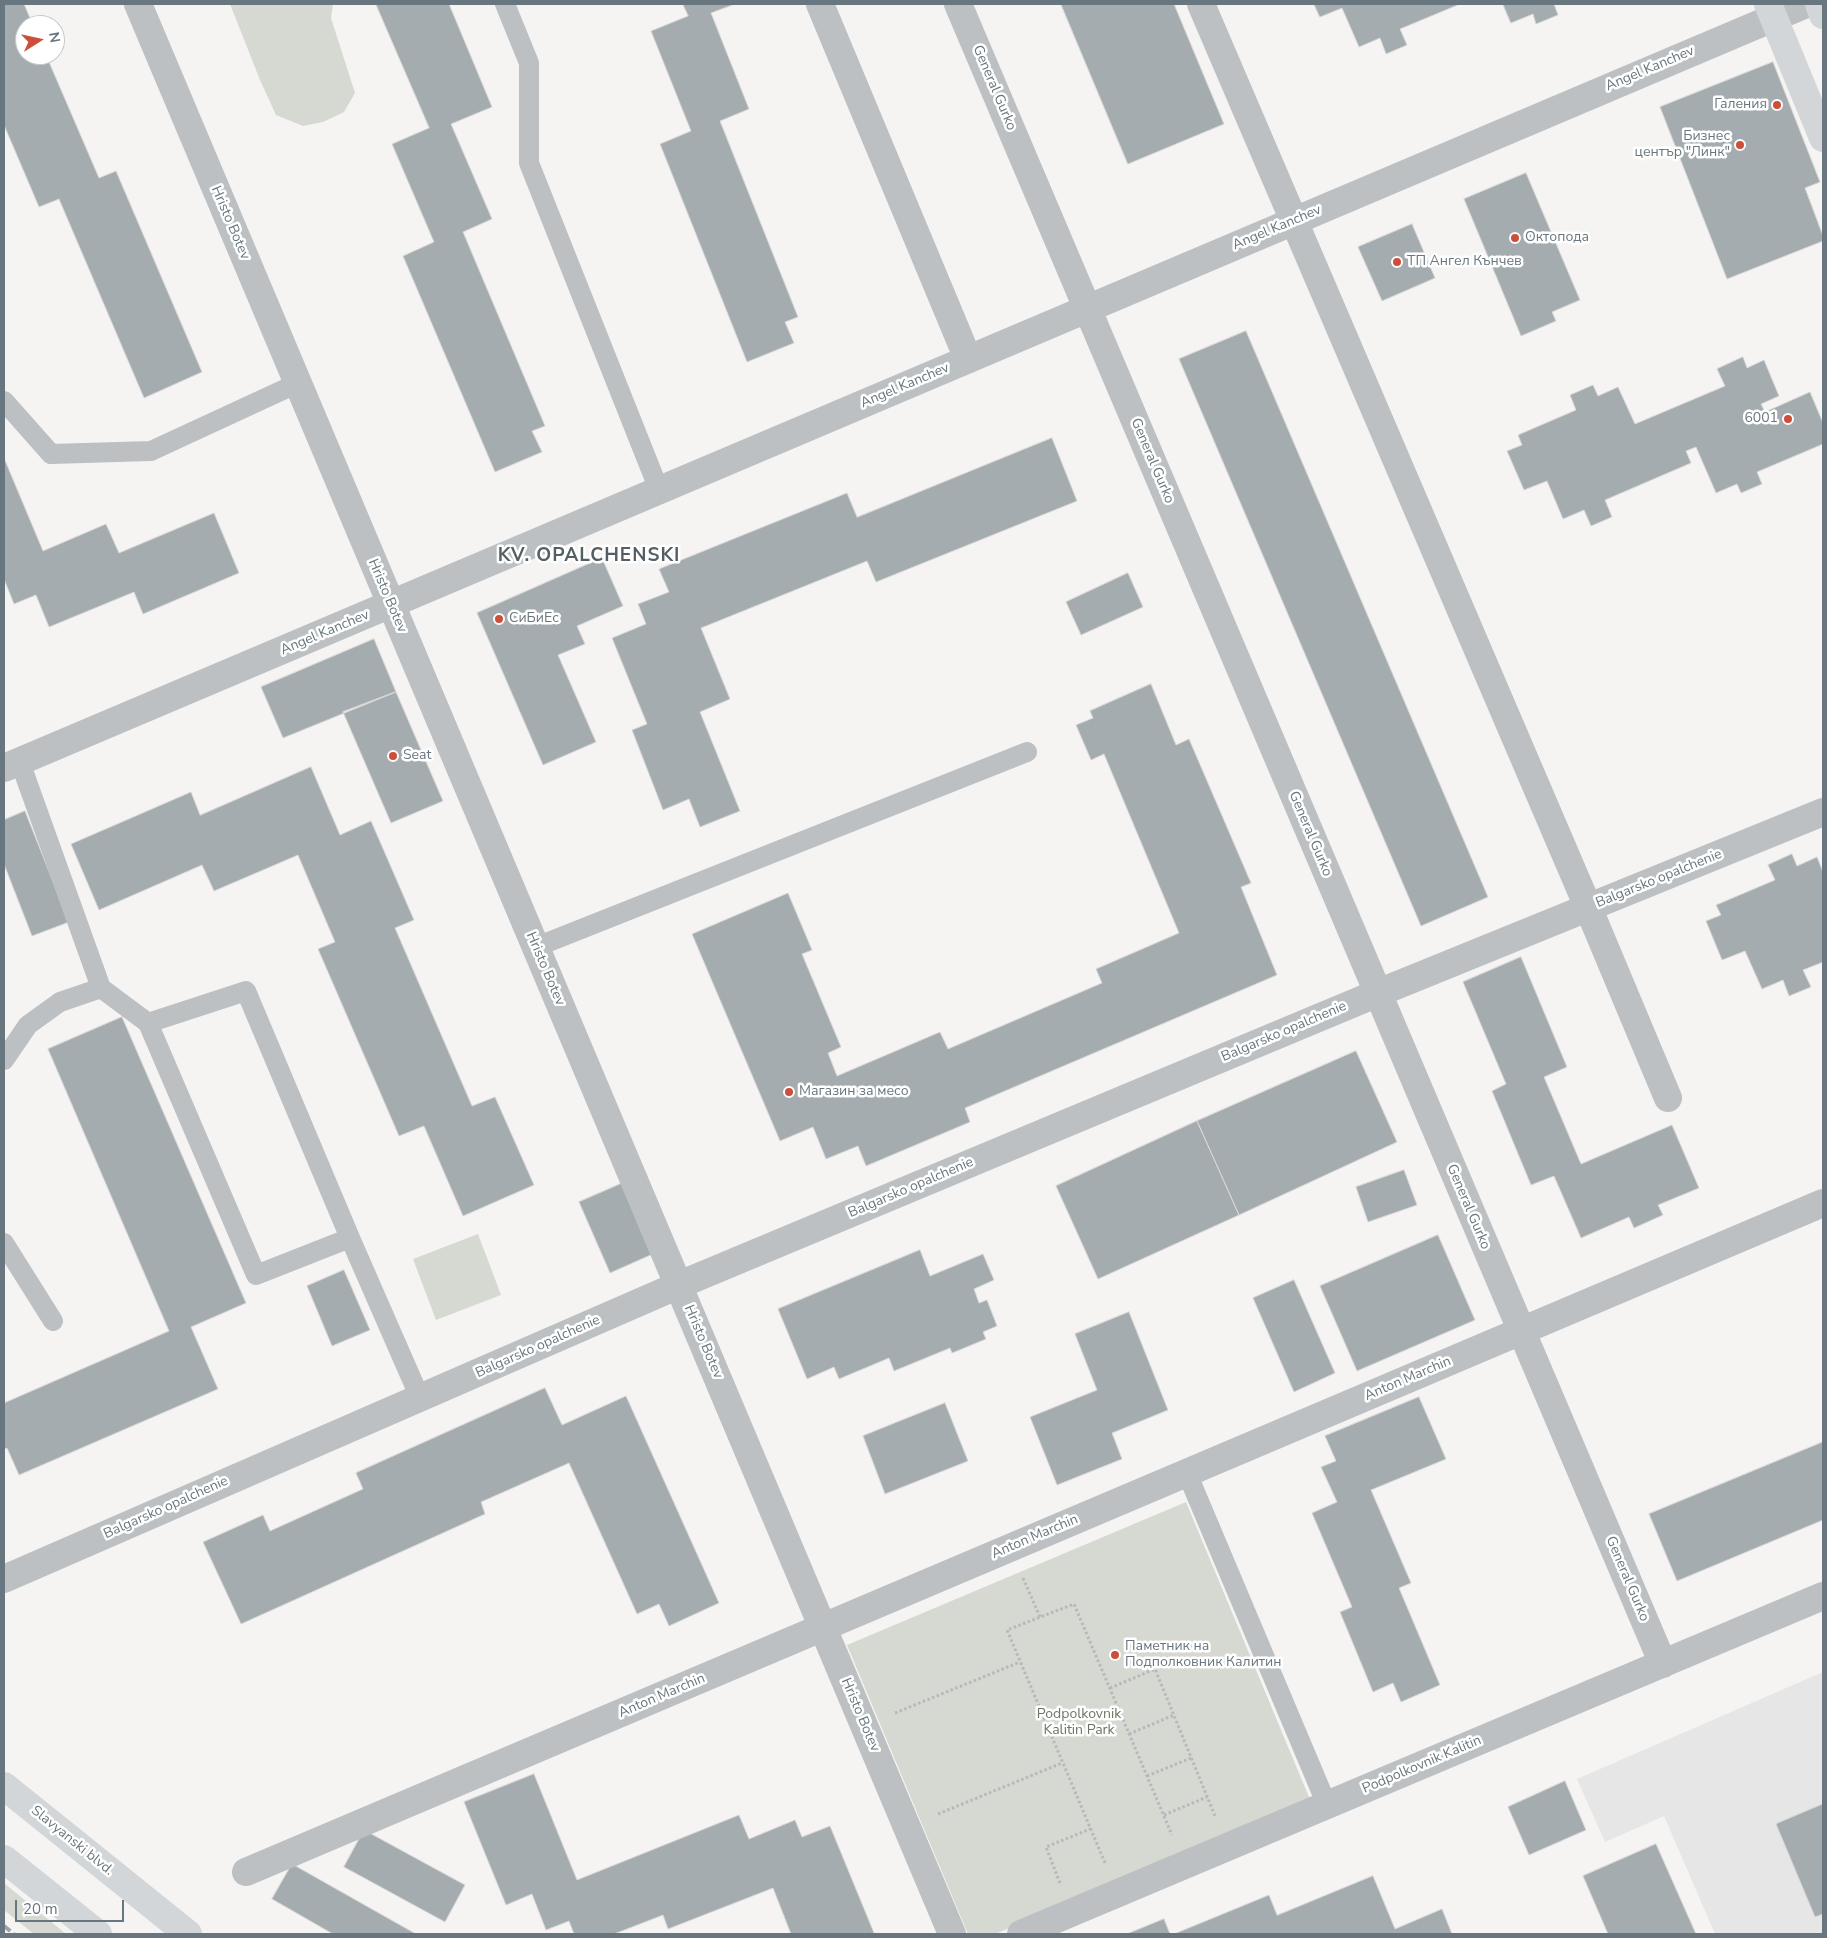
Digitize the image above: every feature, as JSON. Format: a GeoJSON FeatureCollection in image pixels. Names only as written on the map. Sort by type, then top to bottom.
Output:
{"type":"FeatureCollection","features":[{"type":"Feature","properties":{"kind":"main road"},"geometry":{"type":"LineString","coordinates":[[1819,4],[1823,15]]}},
{"type":"Feature","properties":{"kind":"main road"},"geometry":{"type":"LineString","coordinates":[[1770,10],[1823,138]]}},
{"type":"Feature","properties":{"kind":"main road","name":"Slavyanski blvd."},"geometry":{"type":"LineString","coordinates":[[4,1786],[188,1934]]}},
{"type":"Feature","properties":{"kind":"main road"},"geometry":{"type":"LineString","coordinates":[[4,1859],[98,1934]]}},
{"type":"Feature","properties":{"kind":"street","name":"Hristo Botev"},"geometry":{"type":"LineString","coordinates":[[138,4],[952,1934]]}},
{"type":"Feature","properties":{"kind":"street"},"geometry":{"type":"LineString","coordinates":[[820,4],[968,359]]}},
{"type":"Feature","properties":{"kind":"street","name":"General Gurko"},"geometry":{"type":"LineString","coordinates":[[958,4],[1663,1664]]}},
{"type":"Feature","properties":{"kind":"street"},"geometry":{"type":"LineString","coordinates":[[1201,4],[1668,1098]]}},
{"type":"Feature","properties":{"kind":"street","name":"Angel Kanchev"},"geometry":{"type":"LineString","coordinates":[[12,765],[1294,221],[1770,10],[1806,4]]}},
{"type":"Feature","properties":{"kind":"street","name":"Balgarsko opalchenie"},"geometry":{"type":"LineString","coordinates":[[4,1579],[679,1285],[1378,993],[1823,812]]}},
{"type":"Feature","properties":{"kind":"street","name":"Anton Marchin"},"geometry":{"type":"LineString","coordinates":[[246,1872],[1823,1203]]}},
{"type":"Feature","properties":{"kind":"street","name":"Podpolkovnik Kalitin"},"geometry":{"type":"LineString","coordinates":[[1021,1934],[1823,1596]]}},
{"type":"Feature","properties":{"kind":"lane"},"geometry":{"type":"LineString","coordinates":[[505,4],[529,63],[529,163],[659,490]]}},
{"type":"Feature","properties":{"kind":"lane"},"geometry":{"type":"LineString","coordinates":[[4,401],[51,454],[152,451],[298,383]]}},
{"type":"Feature","properties":{"kind":"lane"},"geometry":{"type":"LineString","coordinates":[[536,947],[1027,752]]}},
{"type":"Feature","properties":{"kind":"lane"},"geometry":{"type":"LineString","coordinates":[[12,765],[102,988],[148,1023],[256,1275],[350,1238]]}},
{"type":"Feature","properties":{"kind":"lane"},"geometry":{"type":"LineString","coordinates":[[4,1060],[28,1026],[60,1002],[102,988]]}},
{"type":"Feature","properties":{"kind":"lane"},"geometry":{"type":"LineString","coordinates":[[148,1023],[246,991],[420,1398]]}},
{"type":"Feature","properties":{"kind":"lane"},"geometry":{"type":"LineString","coordinates":[[4,1243],[53,1321]]}},
{"type":"Feature","properties":{"kind":"lane"},"geometry":{"type":"LineString","coordinates":[[1188,1473],[1327,1805]]}},
{"type":"Feature","properties":{"kind":"path"},"geometry":{"type":"LineString","coordinates":[[1010,1548],[1040,1617]]}},
{"type":"Feature","properties":{"kind":"path"},"geometry":{"type":"LineString","coordinates":[[1118,1893],[1007,1630],[1074,1604],[1186,1865]]}},
{"type":"Feature","properties":{"kind":"path"},"geometry":{"type":"LineString","coordinates":[[864,1725],[1020,1662]]}},
{"type":"Feature","properties":{"kind":"path"},"geometry":{"type":"LineString","coordinates":[[1110,1688],[1155,1669],[1228,1847]]}},
{"type":"Feature","properties":{"kind":"path"},"geometry":{"type":"LineString","coordinates":[[1129,1734],[1174,1716]]}},
{"type":"Feature","properties":{"kind":"path"},"geometry":{"type":"LineString","coordinates":[[1147,1776],[1191,1758]]}},
{"type":"Feature","properties":{"kind":"path"},"geometry":{"type":"LineString","coordinates":[[907,1827],[1062,1763]]}},
{"type":"Feature","properties":{"kind":"path"},"geometry":{"type":"LineString","coordinates":[[1164,1815],[1207,1797]]}},
{"type":"Feature","properties":{"kind":"path"},"geometry":{"type":"LineString","coordinates":[[1072,1913],[1046,1847],[1090,1829]]}},
{"type":"Feature","properties":{"kind":"shaded area"},"geometry":{"type":"Polygon","coordinates":[[[1823,1672],[1823,1934],[1715,1934],[1664,1816],[1605,1842],[1577,1779],[1823,1672]]]}},
{"type":"Feature","properties":{"kind":"green space"},"geometry":{"type":"Polygon","coordinates":[[[230,4],[333,4],[331,18],[355,93],[344,112],[323,122],[303,126],[276,115],[230,4]]]}},
{"type":"Feature","properties":{"kind":"green space"},"geometry":{"type":"Polygon","coordinates":[[[478,1234],[501,1295],[436,1320],[413,1259],[478,1234]]]}},
{"type":"Feature","properties":{"kind":"green space","name":"Podpolkovnik Kalitin Park"},"geometry":{"type":"Polygon","coordinates":[[[1186,1502],[1311,1802],[995,1934],[968,1934],[847,1645],[1186,1502]]]}},
{"type":"Feature","properties":{"kind":"green space"},"geometry":{"type":"Polygon","coordinates":[[[4,1883],[66,1934],[34,1934],[4,1910],[4,1883]]]}},
{"type":"Feature","properties":{"kind":"building"},"geometry":{"type":"Polygon","coordinates":[[[4,4],[24,4],[29,15],[15,15],[15,65],[50,65],[99,178],[116,171],[202,372],[144,398],[59,199],[39,207],[4,125],[4,4]]]}},
{"type":"Feature","properties":{"kind":"building"},"geometry":{"type":"Polygon","coordinates":[[[376,4],[449,4],[492,107],[451,124],[492,219],[463,232],[545,426],[532,431],[542,452],[495,472],[403,256],[434,242],[392,144],[429,128],[376,4]]]}},
{"type":"Feature","properties":{"kind":"building"},"geometry":{"type":"Polygon","coordinates":[[[683,4],[735,4],[711,13],[749,109],[720,121],[798,317],[785,322],[794,343],[747,362],[660,144],[691,131],[651,31],[688,16],[683,4]]]}},
{"type":"Feature","properties":{"kind":"building"},"geometry":{"type":"Polygon","coordinates":[[[1061,4],[1174,4],[1224,124],[1128,164],[1061,4]]]}},
{"type":"Feature","properties":{"kind":"building"},"geometry":{"type":"Polygon","coordinates":[[[1314,4],[1460,4],[1400,29],[1407,45],[1386,54],[1380,38],[1359,47],[1342,8],[1320,17],[1314,4]]]}},
{"type":"Feature","properties":{"kind":"building"},"geometry":{"type":"Polygon","coordinates":[[[1503,4],[1554,4],[1558,15],[1536,24],[1533,14],[1511,23],[1503,4]]]}},
{"type":"Feature","properties":{"kind":"building","name":"Бизнес център \"Линк\""},"geometry":{"type":"Polygon","coordinates":[[[1773,62],[1820,182],[1805,188],[1823,236],[1823,241],[1727,279],[1660,107],[1773,62]]]}},
{"type":"Feature","properties":{"kind":"building","name":"Октопода"},"geometry":{"type":"Polygon","coordinates":[[[1526,173],[1580,300],[1552,312],[1556,321],[1521,336],[1464,199],[1526,173]]]}},
{"type":"Feature","properties":{"kind":"building","name":"ТП Ангел Кънчев"},"geometry":{"type":"Polygon","coordinates":[[[1412,224],[1435,278],[1382,301],[1358,247],[1412,224]]]}},
{"type":"Feature","properties":{"kind":"building"},"geometry":{"type":"Polygon","coordinates":[[[1246,331],[1488,897],[1421,926],[1179,359],[1246,331]]]}},
{"type":"Feature","properties":{"kind":"building"},"geometry":{"type":"Polygon","coordinates":[[[1743,357],[1747,368],[1764,360],[1779,396],[1761,404],[1765,412],[1810,392],[1823,423],[1823,444],[1757,472],[1762,484],[1741,493],[1737,484],[1716,493],[1696,447],[1686,451],[1691,463],[1605,500],[1612,517],[1591,526],[1584,510],[1563,519],[1547,481],[1524,490],[1507,451],[1522,445],[1518,435],[1576,410],[1570,395],[1593,385],[1598,396],[1618,387],[1635,424],[1725,386],[1717,369],[1743,357]]]}},
{"type":"Feature","properties":{"kind":"building"},"geometry":{"type":"Polygon","coordinates":[[[1052,438],[1077,501],[876,582],[867,561],[701,628],[730,699],[700,712],[740,811],[700,827],[689,799],[663,810],[632,730],[647,724],[612,638],[646,624],[638,604],[669,592],[659,569],[847,493],[857,517],[1052,438]]]}},
{"type":"Feature","properties":{"kind":"building"},"geometry":{"type":"Polygon","coordinates":[[[4,458],[43,551],[106,524],[119,553],[214,513],[239,573],[143,614],[134,592],[49,627],[36,595],[14,604],[4,579],[4,458]]]}},
{"type":"Feature","properties":{"kind":"building"},"geometry":{"type":"Polygon","coordinates":[[[602,558],[623,606],[577,626],[585,644],[558,655],[596,742],[543,765],[477,613],[602,558]]]}},
{"type":"Feature","properties":{"kind":"building"},"geometry":{"type":"Polygon","coordinates":[[[1128,573],[1143,607],[1081,635],[1066,602],[1128,573]]]}},
{"type":"Feature","properties":{"kind":"building"},"geometry":{"type":"Polygon","coordinates":[[[374,639],[396,692],[283,738],[261,687],[374,639]]]}},
{"type":"Feature","properties":{"kind":"building"},"geometry":{"type":"Polygon","coordinates":[[[1151,684],[1176,745],[1189,739],[1251,883],[1241,887],[1277,975],[965,1108],[970,1122],[866,1166],[858,1146],[826,1159],[813,1127],[780,1141],[692,934],[788,893],[812,950],[802,954],[841,1047],[828,1053],[837,1076],[940,1032],[948,1049],[1102,983],[1096,969],[1179,933],[1104,754],[1091,760],[1076,725],[1093,718],[1090,711],[1151,684]]]}},
{"type":"Feature","properties":{"kind":"building","name":"Seat"},"geometry":{"type":"Polygon","coordinates":[[[396,692],[443,801],[391,823],[343,712],[396,692]]]}},
{"type":"Feature","properties":{"kind":"building"},"geometry":{"type":"Polygon","coordinates":[[[311,767],[340,835],[371,821],[414,920],[395,928],[472,1106],[495,1097],[534,1185],[463,1216],[424,1126],[399,1136],[318,949],[335,942],[298,855],[214,891],[202,865],[99,910],[71,844],[191,792],[200,815],[311,767]]]}},
{"type":"Feature","properties":{"kind":"building"},"geometry":{"type":"Polygon","coordinates":[[[25,811],[69,922],[32,936],[4,864],[4,820],[25,811]]]}},
{"type":"Feature","properties":{"kind":"building"},"geometry":{"type":"Polygon","coordinates":[[[1792,854],[1797,866],[1817,857],[1823,872],[1823,962],[1803,970],[1811,987],[1789,996],[1783,980],[1762,989],[1745,951],[1722,960],[1706,921],[1721,915],[1716,905],[1775,880],[1768,865],[1792,854]]]}},
{"type":"Feature","properties":{"kind":"building"},"geometry":{"type":"Polygon","coordinates":[[[1521,957],[1567,1067],[1544,1077],[1581,1164],[1672,1125],[1699,1188],[1658,1205],[1663,1215],[1634,1228],[1629,1217],[1581,1238],[1554,1176],[1531,1185],[1492,1091],[1506,1084],[1463,982],[1521,957]]]}},
{"type":"Feature","properties":{"kind":"building"},"geometry":{"type":"Polygon","coordinates":[[[122,1017],[246,1303],[191,1327],[218,1389],[19,1475],[7,1448],[4,1449],[4,1403],[169,1331],[48,1049],[122,1017]]]}},
{"type":"Feature","properties":{"kind":"building"},"geometry":{"type":"Polygon","coordinates":[[[1356,1051],[1397,1142],[1239,1215],[1197,1121],[1356,1051]]]}},
{"type":"Feature","properties":{"kind":"building"},"geometry":{"type":"Polygon","coordinates":[[[1197,1121],[1239,1215],[1098,1279],[1056,1186],[1197,1121]]]}},
{"type":"Feature","properties":{"kind":"building"},"geometry":{"type":"Polygon","coordinates":[[[1404,1170],[1417,1205],[1368,1222],[1356,1187],[1404,1170]]]}},
{"type":"Feature","properties":{"kind":"building"},"geometry":{"type":"Polygon","coordinates":[[[625,1182],[655,1253],[610,1273],[579,1202],[625,1182]]]}},
{"type":"Feature","properties":{"kind":"building"},"geometry":{"type":"Polygon","coordinates":[[[1438,1235],[1475,1320],[1357,1371],[1320,1286],[1438,1235]]]}},
{"type":"Feature","properties":{"kind":"building"},"geometry":{"type":"Polygon","coordinates":[[[920,1250],[930,1276],[983,1254],[994,1280],[974,1289],[979,1303],[987,1300],[997,1326],[983,1332],[986,1339],[952,1353],[950,1348],[894,1371],[889,1358],[839,1379],[834,1367],[807,1379],[778,1309],[920,1250]]]}},
{"type":"Feature","properties":{"kind":"building"},"geometry":{"type":"Polygon","coordinates":[[[344,1270],[370,1330],[332,1346],[307,1286],[344,1270]]]}},
{"type":"Feature","properties":{"kind":"building"},"geometry":{"type":"Polygon","coordinates":[[[1294,1280],[1335,1373],[1294,1392],[1253,1298],[1294,1280]]]}},
{"type":"Feature","properties":{"kind":"building"},"geometry":{"type":"Polygon","coordinates":[[[1129,1312],[1168,1410],[1112,1433],[1122,1459],[1057,1485],[1030,1417],[1097,1390],[1075,1334],[1129,1312]]]}},
{"type":"Feature","properties":{"kind":"building"},"geometry":{"type":"Polygon","coordinates":[[[545,1388],[562,1425],[626,1396],[719,1603],[669,1626],[659,1604],[637,1614],[569,1463],[481,1502],[485,1514],[241,1624],[203,1542],[263,1515],[270,1531],[363,1489],[356,1473],[545,1388]]]}},
{"type":"Feature","properties":{"kind":"building"},"geometry":{"type":"Polygon","coordinates":[[[1419,1397],[1446,1459],[1371,1490],[1411,1583],[1399,1588],[1440,1685],[1401,1702],[1393,1683],[1373,1692],[1340,1612],[1352,1607],[1312,1513],[1337,1502],[1321,1467],[1336,1461],[1325,1436],[1419,1397]]]}},
{"type":"Feature","properties":{"kind":"building"},"geometry":{"type":"Polygon","coordinates":[[[945,1403],[968,1461],[885,1494],[863,1436],[945,1403]]]}},
{"type":"Feature","properties":{"kind":"building"},"geometry":{"type":"Polygon","coordinates":[[[1823,1442],[1823,1520],[1677,1581],[1649,1514],[1823,1442]]]}},
{"type":"Feature","properties":{"kind":"building"},"geometry":{"type":"Polygon","coordinates":[[[534,1774],[577,1880],[739,1815],[749,1839],[795,1820],[802,1837],[830,1826],[874,1933],[791,1934],[773,1888],[668,1929],[663,1915],[614,1934],[574,1934],[569,1921],[546,1930],[532,1894],[506,1905],[464,1802],[534,1774]]]}},
{"type":"Feature","properties":{"kind":"building"},"geometry":{"type":"Polygon","coordinates":[[[1565,1781],[1586,1830],[1529,1855],[1508,1807],[1565,1781]]]}},
{"type":"Feature","properties":{"kind":"building"},"geometry":{"type":"Polygon","coordinates":[[[1823,1804],[1823,1914],[1815,1917],[1776,1824],[1823,1804]]]}},
{"type":"Feature","properties":{"kind":"building"},"geometry":{"type":"Polygon","coordinates":[[[364,1830],[465,1885],[445,1922],[344,1867],[364,1830]]]}},
{"type":"Feature","properties":{"kind":"building"},"geometry":{"type":"Polygon","coordinates":[[[1656,1844],[1696,1934],[1608,1934],[1583,1876],[1656,1844]]]}},
{"type":"Feature","properties":{"kind":"building"},"geometry":{"type":"Polygon","coordinates":[[[292,1864],[416,1934],[333,1934],[272,1899],[292,1864]]]}},
{"type":"Feature","properties":{"kind":"building"},"geometry":{"type":"Polygon","coordinates":[[[1373,1876],[1395,1929],[1442,1909],[1452,1934],[1174,1934],[1269,1895],[1277,1915],[1373,1876]]]}},
{"type":"Feature","properties":{"kind":"building"},"geometry":{"type":"Polygon","coordinates":[[[1164,1919],[1170,1934],[1127,1934],[1164,1919]]]}},
{"type":"Feature","properties":{"kind":"railway"},"geometry":{"type":"LineString","coordinates":[[4,1926],[14,1934]]}},
{"type":"Feature","properties":{"kind":"place","name":"Галения"},"geometry":{"type":"Point","coordinates":[1777,105]}},
{"type":"Feature","properties":{"kind":"place","name":"Бизнес център \"Линк\""},"geometry":{"type":"Point","coordinates":[1740,145]}},
{"type":"Feature","properties":{"kind":"place","name":"Октопода"},"geometry":{"type":"Point","coordinates":[1515,238]}},
{"type":"Feature","properties":{"kind":"place","name":"ТП Ангел Кънчев"},"geometry":{"type":"Point","coordinates":[1397,262]}},
{"type":"Feature","properties":{"kind":"place","name":"6001"},"geometry":{"type":"Point","coordinates":[1788,419]}},
{"type":"Feature","properties":{"kind":"place","name":"СиБиЕс"},"geometry":{"type":"Point","coordinates":[499,619]}},
{"type":"Feature","properties":{"kind":"place","name":"Seat"},"geometry":{"type":"Point","coordinates":[393,756]}},
{"type":"Feature","properties":{"kind":"place","name":"Магазин за месо"},"geometry":{"type":"Point","coordinates":[789,1092]}},
{"type":"Feature","properties":{"kind":"place","name":"Паметник на Подполковник Калитин"},"geometry":{"type":"Point","coordinates":[1115,1655]}},
{"type":"Feature","properties":{"kind":"district","name":"KV. OPALCHENSKI"},"geometry":{"type":"Point","coordinates":[589,556]}}]}
